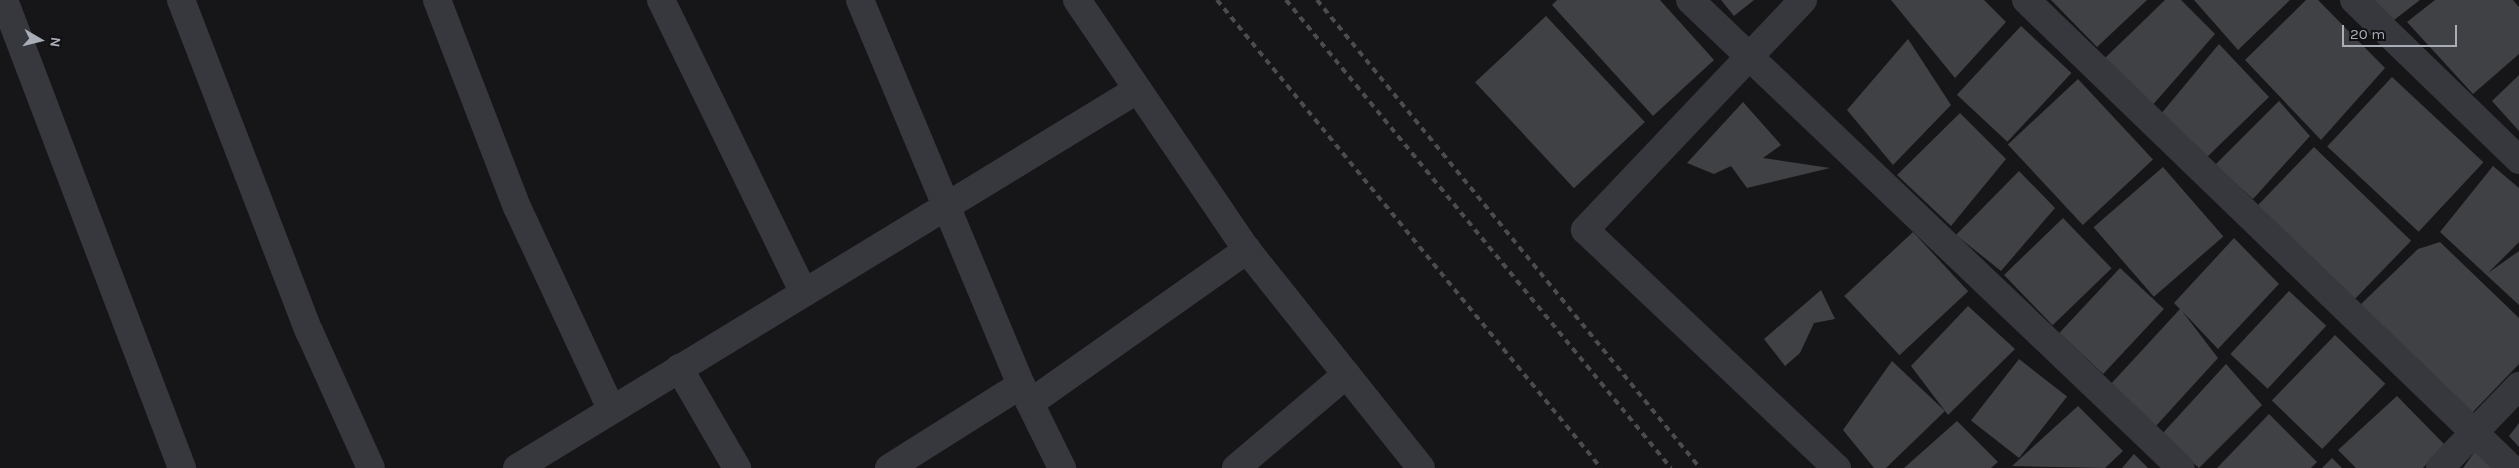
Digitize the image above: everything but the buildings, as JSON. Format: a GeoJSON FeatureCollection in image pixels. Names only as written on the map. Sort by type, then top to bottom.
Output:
{"type":"FeatureCollection","features":[{"type":"Feature","properties":{"kind":"street"},"geometry":{"type":"LineString","coordinates":[[4,0],[182,468]]}},
{"type":"Feature","properties":{"kind":"street"},"geometry":{"type":"LineString","coordinates":[[181,0],[309,331],[371,468]]}},
{"type":"Feature","properties":{"kind":"street"},"geometry":{"type":"LineString","coordinates":[[437,0],[517,207],[611,409]]}},
{"type":"Feature","properties":{"kind":"street"},"geometry":{"type":"LineString","coordinates":[[661,0],[804,293]]}},
{"type":"Feature","properties":{"kind":"street"},"geometry":{"type":"LineString","coordinates":[[860,0],[948,206],[1025,394],[1062,468]]}},
{"type":"Feature","properties":{"kind":"street"},"geometry":{"type":"LineString","coordinates":[[1077,0],[1248,250],[1421,468]]}},
{"type":"Feature","properties":{"kind":"street"},"geometry":{"type":"LineString","coordinates":[[1690,0],[2181,468]]}},
{"type":"Feature","properties":{"kind":"street"},"geometry":{"type":"LineString","coordinates":[[1803,0],[1585,230],[1837,468]]}},
{"type":"Feature","properties":{"kind":"street"},"geometry":{"type":"LineString","coordinates":[[2026,0],[2511,468]]}},
{"type":"Feature","properties":{"kind":"street"},"geometry":{"type":"LineString","coordinates":[[2354,0],[2519,160]]}},
{"type":"Feature","properties":{"kind":"street"},"geometry":{"type":"LineString","coordinates":[[516,468],[1137,90]]}},
{"type":"Feature","properties":{"kind":"street"},"geometry":{"type":"LineString","coordinates":[[888,468],[1025,394],[1248,250]]}},
{"type":"Feature","properties":{"kind":"street"},"geometry":{"type":"LineString","coordinates":[[679,368],[737,468]]}},
{"type":"Feature","properties":{"kind":"street"},"geometry":{"type":"LineString","coordinates":[[1236,468],[1347,374]]}},
{"type":"Feature","properties":{"kind":"street"},"geometry":{"type":"LineString","coordinates":[[2440,468],[2519,386]]}},
{"type":"Feature","properties":{"kind":"railway"},"geometry":{"type":"LineString","coordinates":[[1217,0],[1601,468]]}},
{"type":"Feature","properties":{"kind":"railway"},"geometry":{"type":"LineString","coordinates":[[1286,0],[1671,468]]}},
{"type":"Feature","properties":{"kind":"railway"},"geometry":{"type":"LineString","coordinates":[[1317,0],[1700,468]]}}]}
